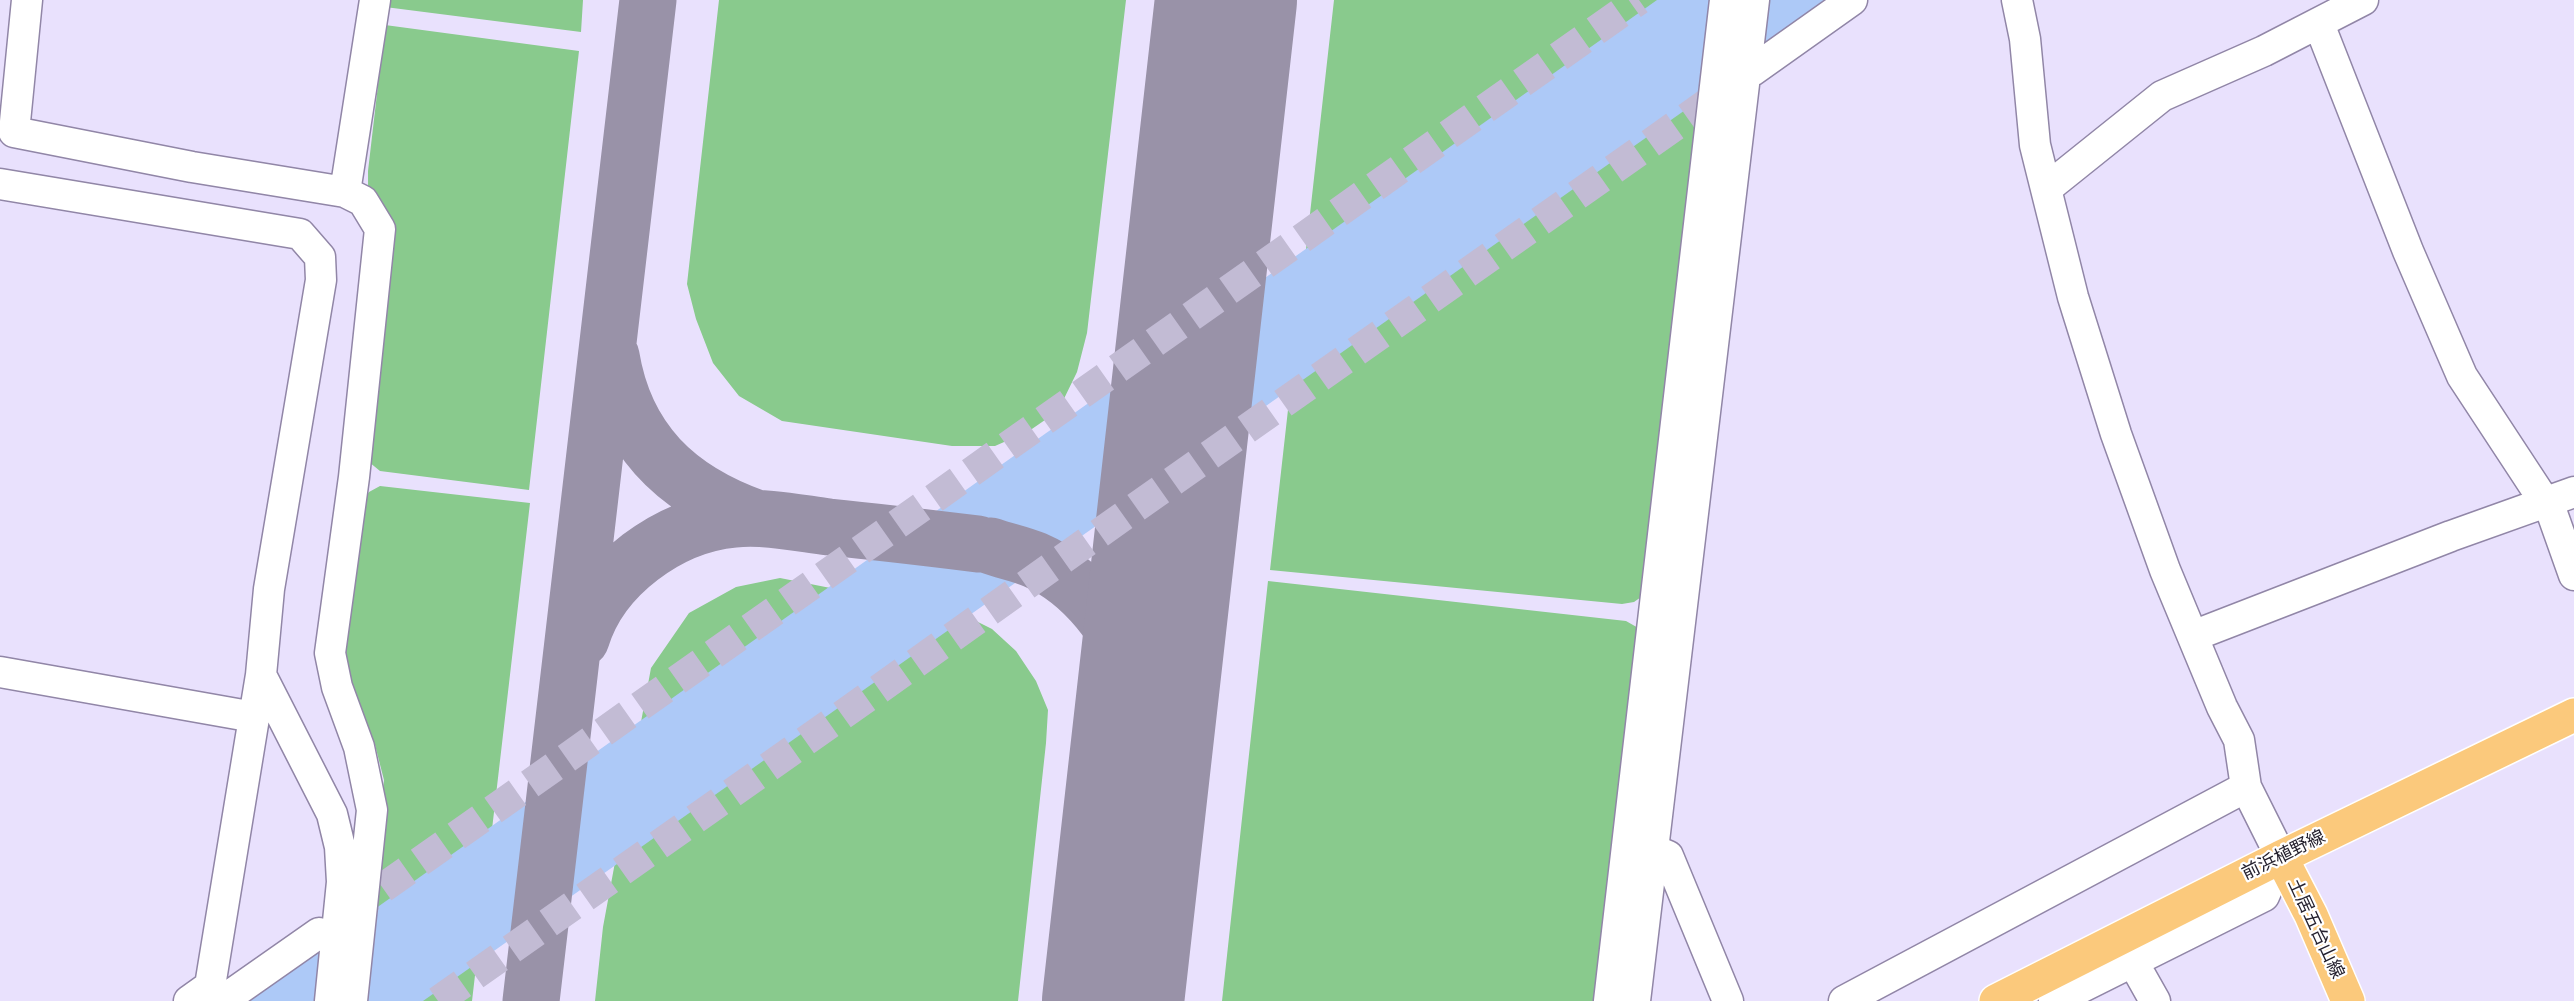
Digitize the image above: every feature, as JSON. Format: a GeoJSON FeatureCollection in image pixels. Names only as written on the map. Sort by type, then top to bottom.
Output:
{"type":"FeatureCollection","features":[{"type":"Feature","properties":{"kind":"main road","name":"前浜植野線"},"geometry":{"type":"LineString","coordinates":[[1996,1001],[2281,857],[2574,716]]}},
{"type":"Feature","properties":{"kind":"main road","name":"土居五台山線"},"geometry":{"type":"LineString","coordinates":[[2281,857],[2311,915],[2348,1001]]}},
{"type":"Feature","properties":{"kind":"street"},"geometry":{"type":"LineString","coordinates":[[27,0],[14,132],[192,167],[345,192],[363,201],[380,229],[354,477],[330,653],[337,687],[360,747],[372,810],[352,1001]]}},
{"type":"Feature","properties":{"kind":"street"},"geometry":{"type":"LineString","coordinates":[[345,192],[375,0]]}},
{"type":"Feature","properties":{"kind":"street"},"geometry":{"type":"LineString","coordinates":[[1609,1001],[1725,0]]}},
{"type":"Feature","properties":{"kind":"street"},"geometry":{"type":"LineString","coordinates":[[1635,1001],[1754,0]]}},
{"type":"Feature","properties":{"kind":"street"},"geometry":{"type":"LineString","coordinates":[[1752,71],[1852,0]]}},
{"type":"Feature","properties":{"kind":"street"},"geometry":{"type":"LineString","coordinates":[[2017,0],[2025,39],[2035,145],[2073,297],[2116,434],[2165,570],[2222,707],[2239,740],[2246,787],[2281,857],[2265,896],[2054,1001]]}},
{"type":"Feature","properties":{"kind":"street"},"geometry":{"type":"LineString","coordinates":[[2046,189],[2162,96],[2319,24],[2363,0]]}},
{"type":"Feature","properties":{"kind":"street"},"geometry":{"type":"LineString","coordinates":[[2319,24],[2408,251],[2462,376],[2552,513],[2574,575]]}},
{"type":"Feature","properties":{"kind":"street"},"geometry":{"type":"LineString","coordinates":[[0,184],[300,234],[320,257],[321,280],[269,589],[261,675],[210,986],[189,1001]]}},
{"type":"Feature","properties":{"kind":"street"},"geometry":{"type":"LineString","coordinates":[[2193,636],[2451,536],[2574,492]]}},
{"type":"Feature","properties":{"kind":"street"},"geometry":{"type":"LineString","coordinates":[[0,672],[254,717]]}},
{"type":"Feature","properties":{"kind":"street"},"geometry":{"type":"LineString","coordinates":[[261,675],[332,814],[340,847],[342,882],[330,1001]]}},
{"type":"Feature","properties":{"kind":"street"},"geometry":{"type":"LineString","coordinates":[[1844,1001],[2246,787]]}},
{"type":"Feature","properties":{"kind":"street"},"geometry":{"type":"LineString","coordinates":[[1653,850],[1668,856],[1728,1001]]}},
{"type":"Feature","properties":{"kind":"street"},"geometry":{"type":"LineString","coordinates":[[222,1001],[319,933]]}},
{"type":"Feature","properties":{"kind":"street"},"geometry":{"type":"LineString","coordinates":[[2133,962],[2155,1001]]}},
{"type":"Feature","properties":{"kind":"green space"},"geometry":{"type":"Polygon","coordinates":[[[386,0],[583,0],[581,32],[385,7],[386,0]]]}},
{"type":"Feature","properties":{"kind":"green space"},"geometry":{"type":"Polygon","coordinates":[[[719,0],[1126,0],[1087,333],[1077,372],[1058,411],[1029,431],[995,446],[952,446],[782,421],[739,396],[713,363],[696,319],[687,284],[719,0]]]}},
{"type":"Feature","properties":{"kind":"green space"},"geometry":{"type":"Polygon","coordinates":[[[1334,0],[1719,0],[1644,595],[1634,602],[1622,604],[1270,570],[1334,0]]]}},
{"type":"Feature","properties":{"kind":"green space"},"geometry":{"type":"Polygon","coordinates":[[[385,25],[579,51],[529,490],[380,471],[369,462],[368,171],[385,25]]]}},
{"type":"Feature","properties":{"kind":"green space"},"geometry":{"type":"Polygon","coordinates":[[[380,486],[530,503],[472,1001],[360,1001],[384,780],[375,745],[358,710],[344,662],[365,498],[369,492],[380,486]]]}},
{"type":"Feature","properties":{"kind":"green space"},"geometry":{"type":"Polygon","coordinates":[[[780,578],[962,614],[992,629],[1016,651],[1036,681],[1048,710],[1018,1001],[595,1001],[603,927],[651,668],[689,613],[736,587],[780,578]]]}},
{"type":"Feature","properties":{"kind":"green space"},"geometry":{"type":"Polygon","coordinates":[[[1268,581],[1626,621],[1640,629],[1604,1001],[1222,1001],[1268,581]]]}},
{"type":"Feature","properties":{"kind":"water"},"geometry":{"type":"Polygon","coordinates":[[[1657,0],[1841,0],[423,1001],[245,1001],[1657,0]]]}},
{"type":"Feature","properties":{"kind":"taxiway"},"geometry":{"type":"LineString","coordinates":[[531,1001],[648,0]]}},
{"type":"Feature","properties":{"kind":"taxiway"},"geometry":{"type":"LineString","coordinates":[[611,356],[618,386],[628,413],[642,437],[659,458],[679,477],[702,493],[756,518]]}},
{"type":"Feature","properties":{"kind":"taxiway"},"geometry":{"type":"LineString","coordinates":[[581,639],[590,616],[604,594],[621,574],[640,557],[662,543],[685,531],[710,523],[746,518],[770,519],[978,544]]}},
{"type":"Feature","properties":{"kind":"taxiway"},"geometry":{"type":"LineString","coordinates":[[991,546],[1030,558],[1053,569],[1085,594],[1111,626],[1130,662],[1136,681],[1140,699],[1141,754]]}},
{"type":"Feature","properties":{"kind":"runway"},"geometry":{"type":"LineString","coordinates":[[1113,1001],[1226,0]]}},
{"type":"Feature","properties":{"kind":"tunnel"},"geometry":{"type":"LineString","coordinates":[[346,914],[1639,0]]}},
{"type":"Feature","properties":{"kind":"tunnel"},"geometry":{"type":"LineString","coordinates":[[438,1001],[1730,87]]}}]}
